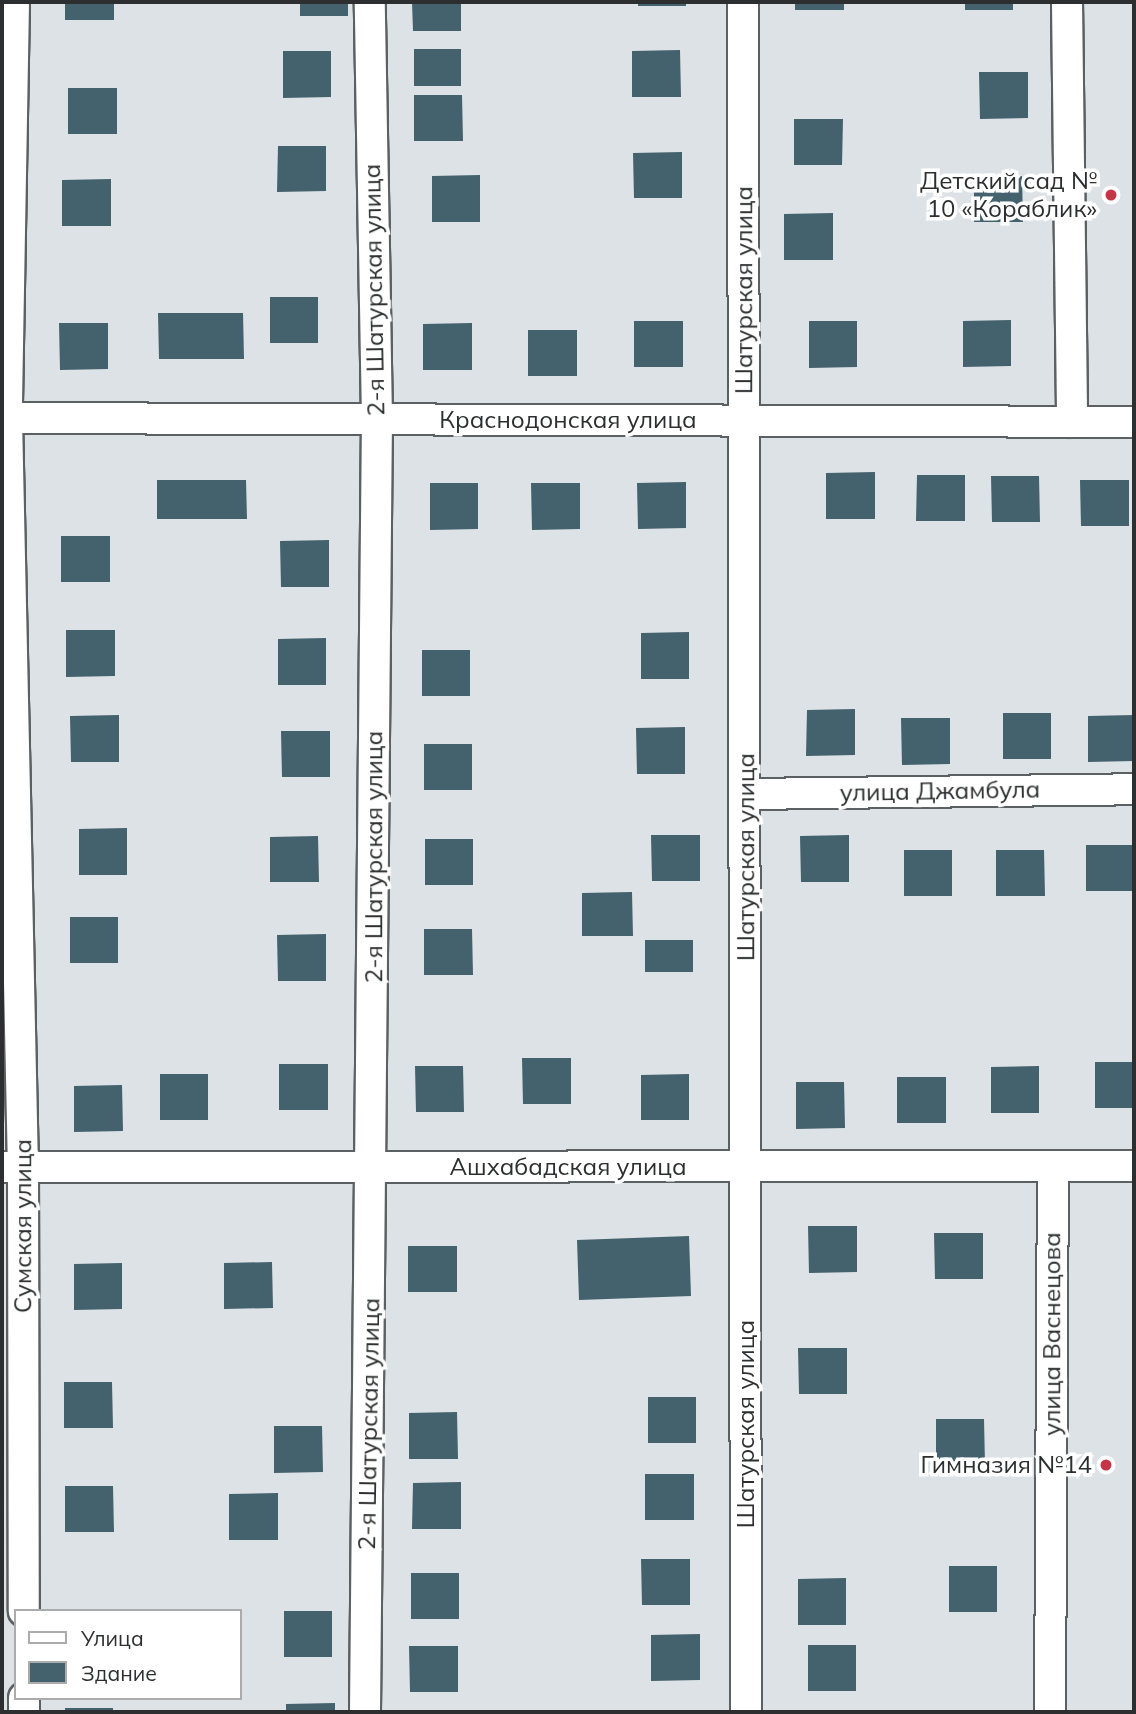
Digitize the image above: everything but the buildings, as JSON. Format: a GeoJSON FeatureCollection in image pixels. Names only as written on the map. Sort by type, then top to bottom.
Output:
{"type":"FeatureCollection","features":[{"type":"Feature","properties":{"kind":"street","name":"Сумская улица"},"geometry":{"type":"LineString","coordinates":[[14,2],[4,418],[12,1167],[24,1609]]}},
{"type":"Feature","properties":{"kind":"street","name":"2-я Шатурская улица"},"geometry":{"type":"LineString","coordinates":[[365,1712],[373,1167],[377,419],[370,2]]}},
{"type":"Feature","properties":{"kind":"street","name":"Шатурская улица"},"geometry":{"type":"LineString","coordinates":[[743,2],[746,1712]]}},
{"type":"Feature","properties":{"kind":"street"},"geometry":{"type":"LineString","coordinates":[[1067,2],[1072,422]]}},
{"type":"Feature","properties":{"kind":"street","name":"Краснодонская улица"},"geometry":{"type":"LineString","coordinates":[[4,418],[1134,422]]}},
{"type":"Feature","properties":{"kind":"street","name":"улица Джамбула"},"geometry":{"type":"LineString","coordinates":[[746,794],[1134,789]]}},
{"type":"Feature","properties":{"kind":"street","name":"улица Васнецова"},"geometry":{"type":"LineString","coordinates":[[1050,1712],[1053,1166]]}},
{"type":"Feature","properties":{"kind":"street","name":"Ашхабадская улица"},"geometry":{"type":"LineString","coordinates":[[12,1167],[1134,1166]]}},
{"type":"Feature","properties":{"kind":"place","name":"Детский сад № 10 «Кораблик»"},"geometry":{"type":"Point","coordinates":[1111,195]}},
{"type":"Feature","properties":{"kind":"place","name":"Гимназия №14"},"geometry":{"type":"Point","coordinates":[1106,1465]}}]}
